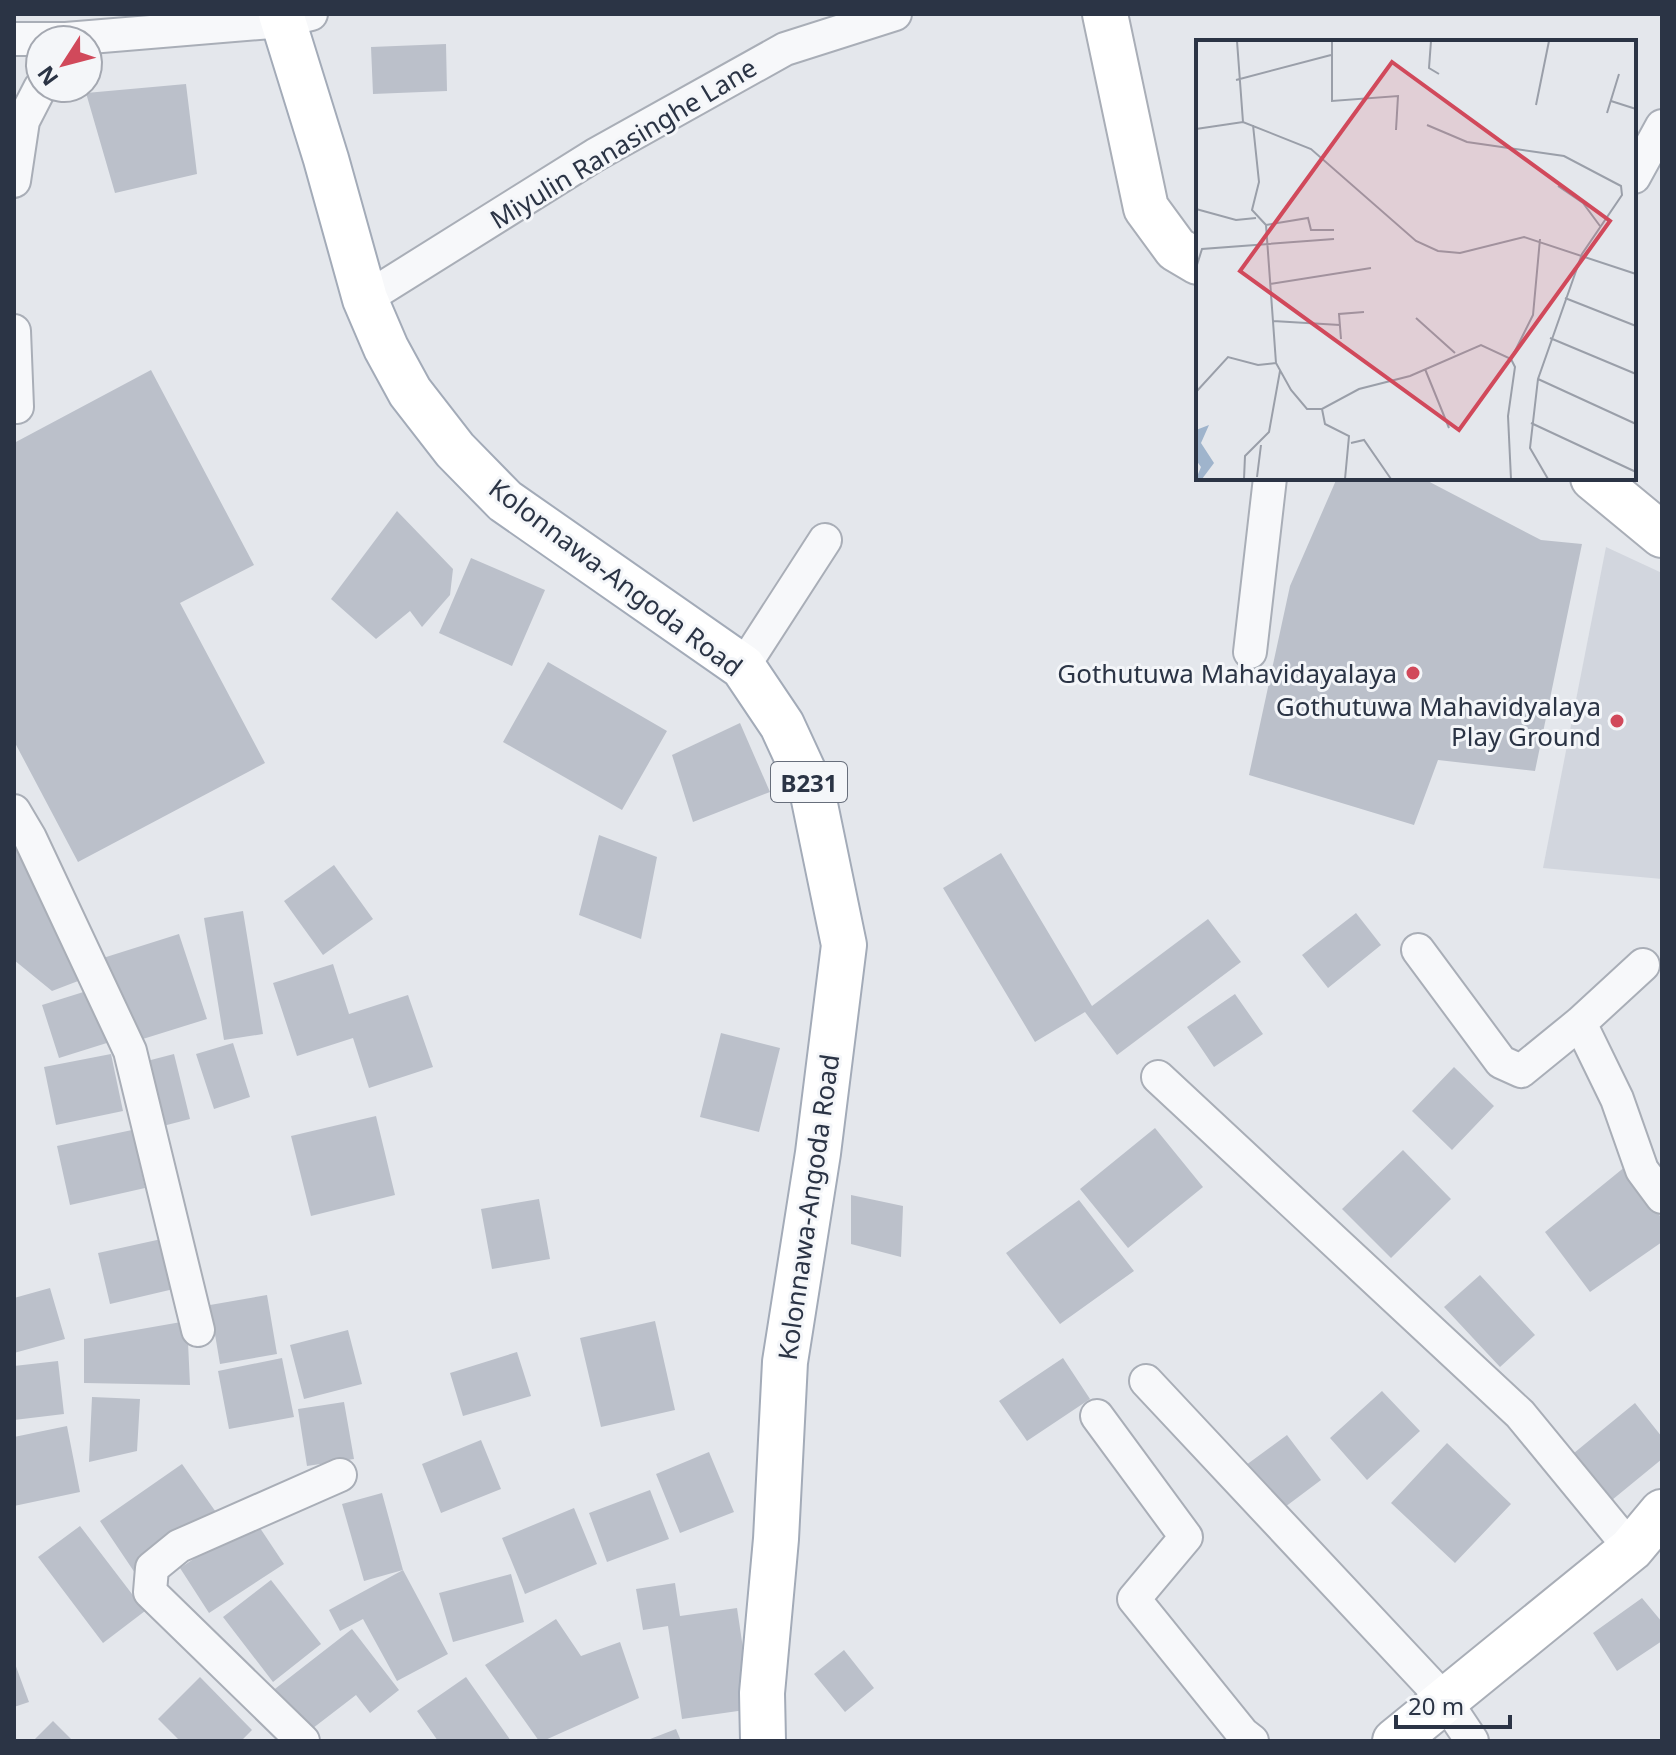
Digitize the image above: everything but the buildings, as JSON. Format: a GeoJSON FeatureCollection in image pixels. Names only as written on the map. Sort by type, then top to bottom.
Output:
{"type":"FeatureCollection","features":[{"type":"Feature","properties":{"kind":"main road"},"geometry":{"type":"LineString","coordinates":[[1105,14],[1146,208],[1176,249],[1196,261]]}},
{"type":"Feature","properties":{"kind":"main road","name":"Kolonnawa-Angoda Road"},"geometry":{"type":"LineString","coordinates":[[292,16],[326,159],[365,299],[386,348],[410,392],[455,450],[505,501],[743,667],[782,725],[812,790],[844,945],[818,1153],[785,1362],[776,1539],[762,1693],[763,1741]]}},
{"type":"Feature","properties":{"kind":"main road"},"geometry":{"type":"LineString","coordinates":[[1595,480],[1662,535]]}},
{"type":"Feature","properties":{"kind":"main road"},"geometry":{"type":"LineString","coordinates":[[1395,1741],[1631,1549],[1662,1512]]}},
{"type":"Feature","properties":{"kind":"street","name":"Miyulin Ranasinghe Lane"},"geometry":{"type":"LineString","coordinates":[[365,299],[595,155],[785,49],[895,14]]}},
{"type":"Feature","properties":{"kind":"street"},"geometry":{"type":"LineString","coordinates":[[104,36],[292,16]]}},
{"type":"Feature","properties":{"kind":"street"},"geometry":{"type":"LineString","coordinates":[[14,181],[23,121],[32,104]]}},
{"type":"Feature","properties":{"kind":"street"},"geometry":{"type":"LineString","coordinates":[[1636,173],[1662,126]]}},
{"type":"Feature","properties":{"kind":"street"},"geometry":{"type":"LineString","coordinates":[[14,331],[17,407]]}},
{"type":"Feature","properties":{"kind":"street"},"geometry":{"type":"LineString","coordinates":[[1250,652],[1270,480]]}},
{"type":"Feature","properties":{"kind":"street"},"geometry":{"type":"LineString","coordinates":[[743,667],[825,540]]}},
{"type":"Feature","properties":{"kind":"street"},"geometry":{"type":"LineString","coordinates":[[14,811],[30,838],[130,1051],[198,1330]]}},
{"type":"Feature","properties":{"kind":"street"},"geometry":{"type":"LineString","coordinates":[[1418,950],[1501,1062],[1521,1071],[1580,1023],[1643,965]]}},
{"type":"Feature","properties":{"kind":"street"},"geometry":{"type":"LineString","coordinates":[[1580,1023],[1617,1099],[1642,1170],[1662,1197]]}},
{"type":"Feature","properties":{"kind":"street"},"geometry":{"type":"LineString","coordinates":[[1158,1077],[1520,1414],[1631,1549]]}},
{"type":"Feature","properties":{"kind":"street"},"geometry":{"type":"LineString","coordinates":[[1146,1381],[1444,1699],[1472,1741]]}},
{"type":"Feature","properties":{"kind":"street"},"geometry":{"type":"LineString","coordinates":[[1097,1416],[1186,1537],[1134,1599],[1243,1734],[1252,1741]]}},
{"type":"Feature","properties":{"kind":"street"},"geometry":{"type":"LineString","coordinates":[[303,1741],[150,1592],[152,1568],[179,1546],[340,1475]]}},
{"type":"Feature","properties":{"kind":"shaded area","name":"Gothutuwa Mahavidyalaya Play Ground"},"geometry":{"type":"Polygon","coordinates":[[[1606,547],[1662,573],[1662,879],[1543,868],[1606,547]]]}},
{"type":"Feature","properties":{"kind":"place","name":"Gothutuwa Mahavidayalaya"},"geometry":{"type":"Point","coordinates":[1413,673]}},
{"type":"Feature","properties":{"kind":"place","name":"Gothutuwa Mahavidyalaya Play Ground"},"geometry":{"type":"Point","coordinates":[1617,721]}}]}
